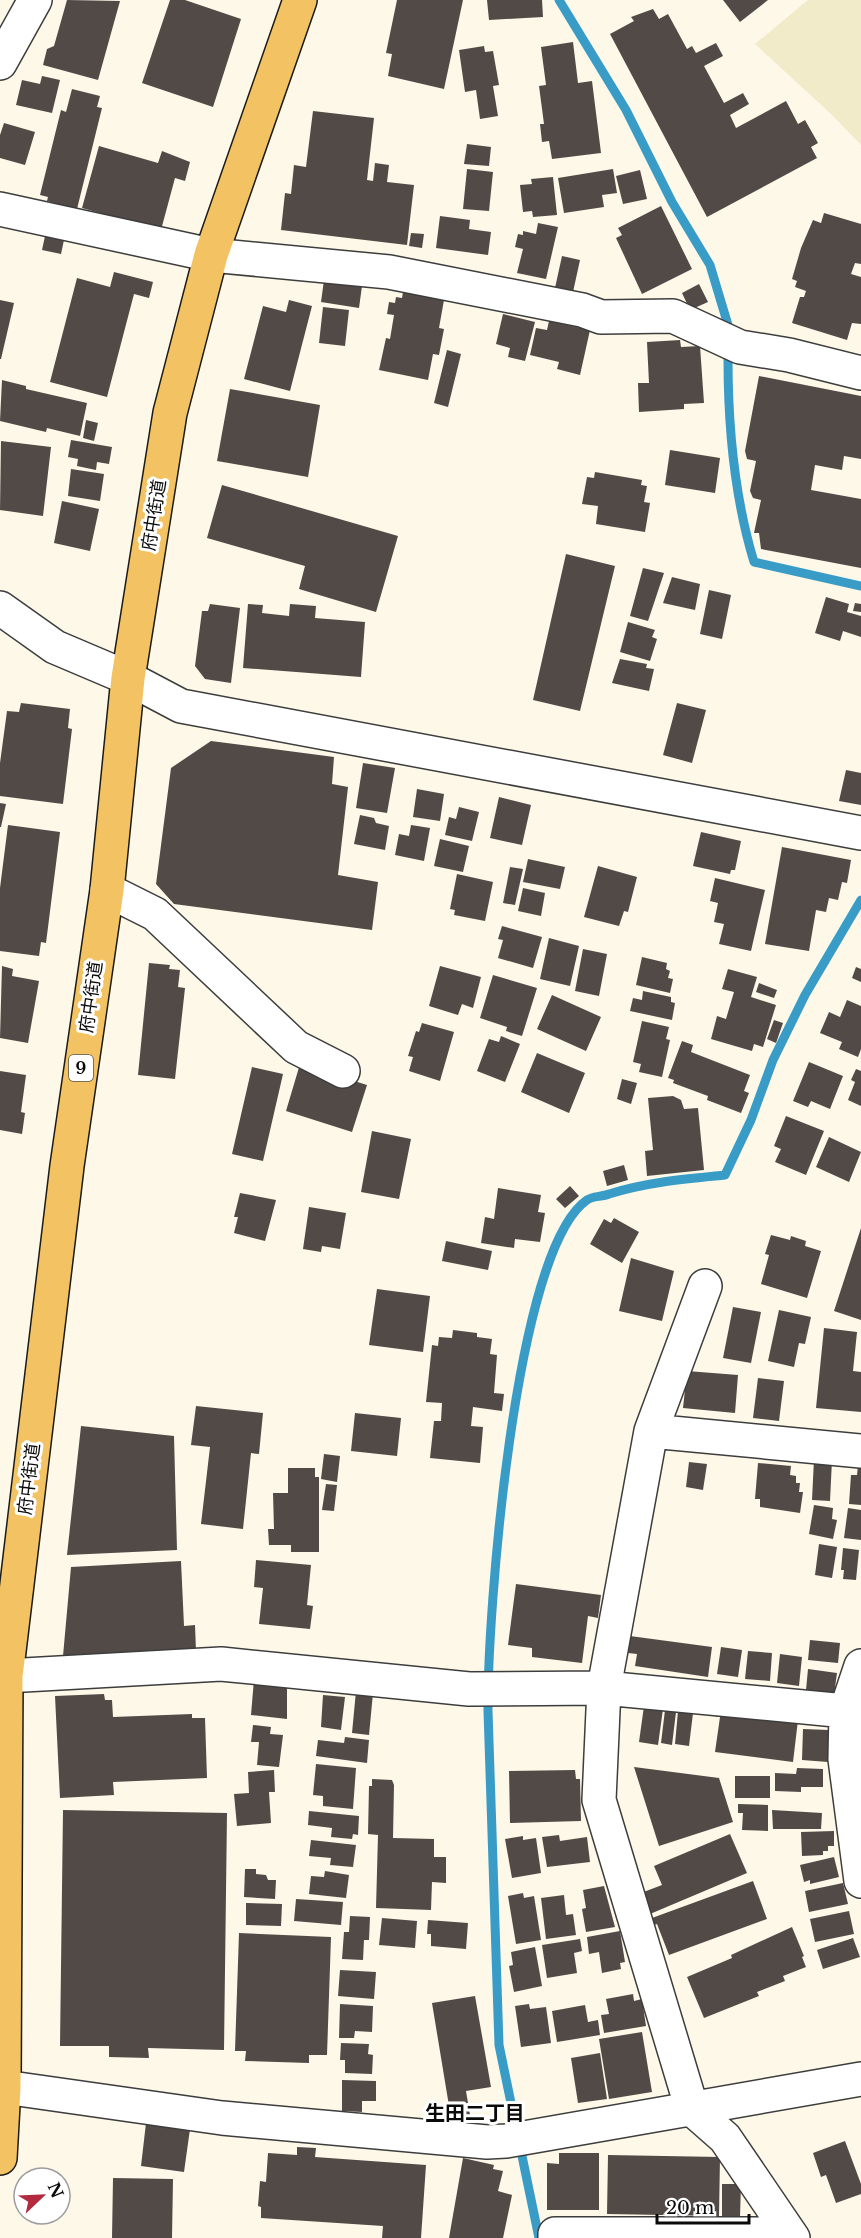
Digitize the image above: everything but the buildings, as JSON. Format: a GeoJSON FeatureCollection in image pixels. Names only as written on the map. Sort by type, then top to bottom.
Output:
{"type":"FeatureCollection","features":[{"type":"Feature","properties":{"kind":"main road","name":"府中街道"},"geometry":{"type":"LineString","coordinates":[[0,2158],[4,2086],[3,1691],[67,1166],[107,890],[128,678],[170,413],[211,255],[300,0]]}},
{"type":"Feature","properties":{"kind":"street"},"geometry":{"type":"LineString","coordinates":[[0,63],[35,0]]}},
{"type":"Feature","properties":{"kind":"street"},"geometry":{"type":"LineString","coordinates":[[0,209],[211,255],[389,272],[582,310],[601,317],[674,316],[740,347],[789,355],[861,373]]}},
{"type":"Feature","properties":{"kind":"street"},"geometry":{"type":"LineString","coordinates":[[0,608],[55,647],[128,678],[182,706],[861,833]]}},
{"type":"Feature","properties":{"kind":"street"},"geometry":{"type":"LineString","coordinates":[[107,890],[155,914],[296,1047],[343,1071]]}},
{"type":"Feature","properties":{"kind":"street"},"geometry":{"type":"LineString","coordinates":[[705,1286],[651,1431],[604,1688],[599,1800],[692,2109],[725,2138],[791,2236]]}},
{"type":"Feature","properties":{"kind":"street"},"geometry":{"type":"LineString","coordinates":[[651,1431],[861,1451]]}},
{"type":"Feature","properties":{"kind":"street"},"geometry":{"type":"LineString","coordinates":[[3,1691],[221,1664],[469,1689],[604,1688],[846,1711]]}},
{"type":"Feature","properties":{"kind":"street"},"geometry":{"type":"LineString","coordinates":[[861,1666],[846,1711],[845,1759],[861,1881]]}},
{"type":"Feature","properties":{"kind":"street"},"geometry":{"type":"LineString","coordinates":[[4,2086],[222,2118],[487,2142],[517,2139],[861,2079]]}},
{"type":"Feature","properties":{"kind":"street"},"geometry":{"type":"LineString","coordinates":[[555,2238],[555,2234],[791,2236]]}},
{"type":"Feature","properties":{"kind":"shaded area"},"geometry":{"type":"Polygon","coordinates":[[[808,0],[861,0],[861,145],[755,44],[808,0]]]}},
{"type":"Feature","properties":{"kind":"waterway"},"geometry":{"type":"LineString","coordinates":[[559,0],[626,110],[672,202],[710,265],[728,325]]}},
{"type":"Feature","properties":{"kind":"waterway"},"geometry":{"type":"LineString","coordinates":[[728,359],[733,462],[754,562],[861,586]]}},
{"type":"Feature","properties":{"kind":"waterway"},"geometry":{"type":"LineString","coordinates":[[539,2238],[499,2045],[488,1711],[493,1599],[500,1522],[523,1359],[541,1288],[562,1233],[587,1200],[652,1184],[725,1175],[751,1120],[773,1060],[805,995],[861,900]]}},
{"type":"Feature","properties":{"kind":"district","name":"生田二丁目"},"geometry":{"type":"Point","coordinates":[475,2113]}}]}
